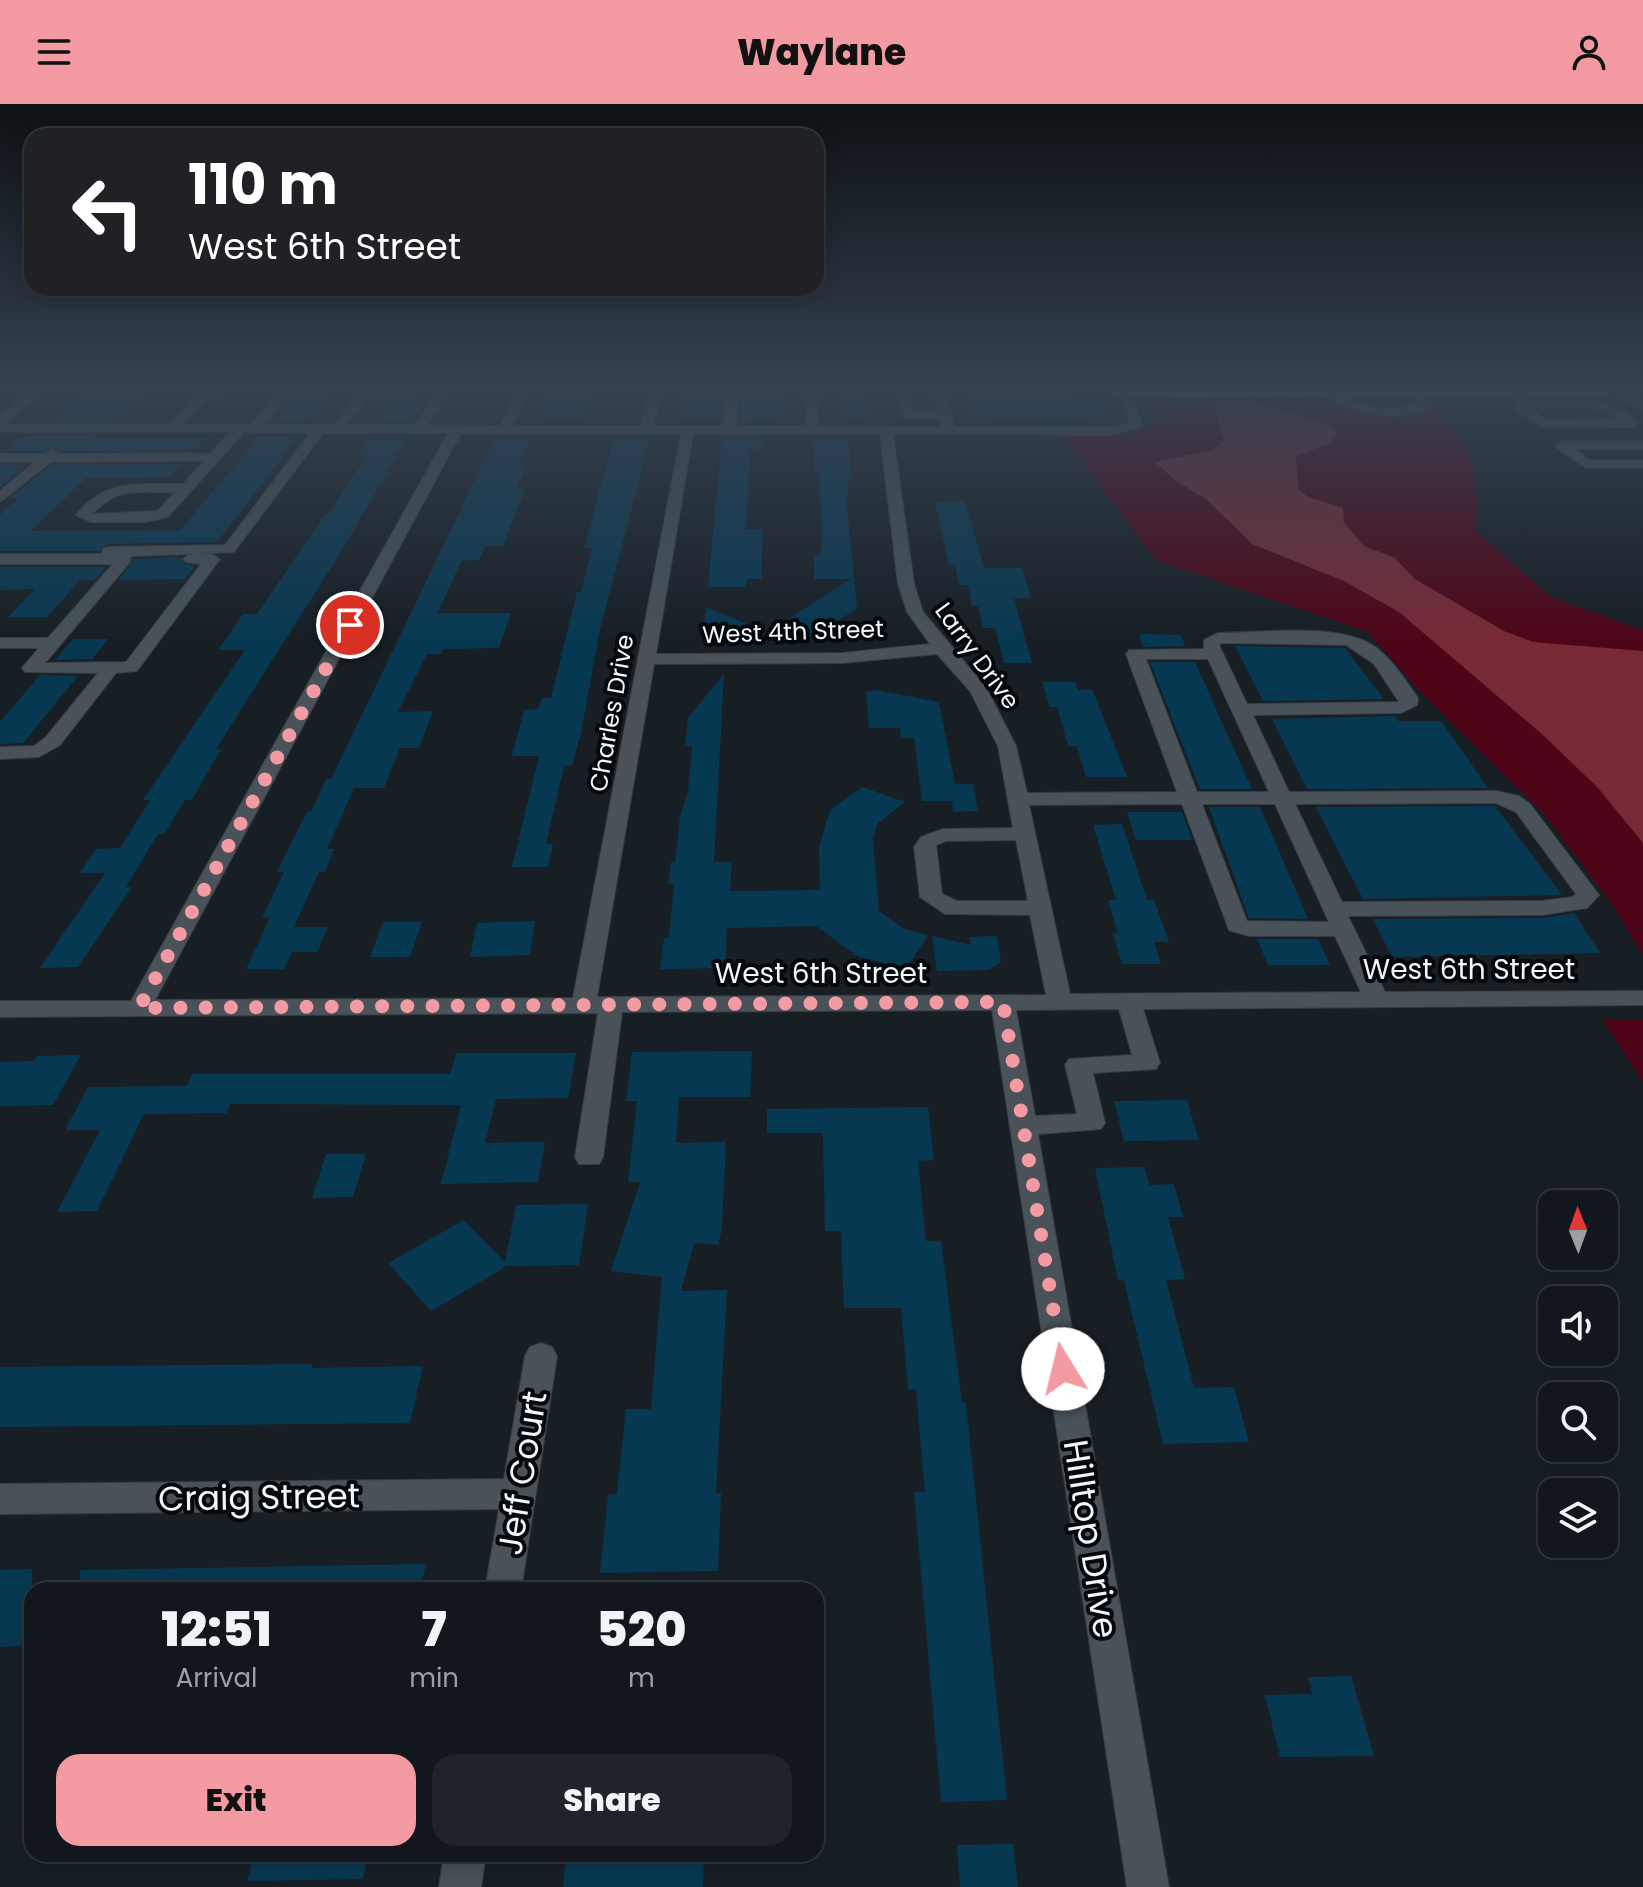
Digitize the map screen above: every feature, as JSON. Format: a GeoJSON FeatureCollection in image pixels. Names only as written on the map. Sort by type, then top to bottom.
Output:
{"type":"FeatureCollection","features":[{"type":"Feature","properties":{"kind":"street"},"geometry":{"type":"LineString","coordinates":[[0,498],[28,474]]}},
{"type":"Feature","properties":{"kind":"street"},"geometry":{"type":"LineString","coordinates":[[186,488],[120,489],[105,493],[83,515],[91,518],[146,518],[163,514],[199,474]]}},
{"type":"Feature","properties":{"kind":"street"},"geometry":{"type":"LineString","coordinates":[[0,552],[219,552],[229,549],[285,474]]}},
{"type":"Feature","properties":{"kind":"street"},"geometry":{"type":"LineString","coordinates":[[139,1008],[432,474]]}},
{"type":"Feature","properties":{"kind":"street","name":"Charles Drive"},"geometry":{"type":"LineString","coordinates":[[584,1005],[680,474]]}},
{"type":"Feature","properties":{"kind":"street","name":"Larry Drive"},"geometry":{"type":"LineString","coordinates":[[892,474],[906,584],[915,612],[941,648],[978,689],[1001,731],[1019,799],[1059,1001]]}},
{"type":"Feature","properties":{"kind":"street"},"geometry":{"type":"LineString","coordinates":[[0,559],[125,559],[212,559],[131,667],[31,668],[125,559]]}},
{"type":"Feature","properties":{"kind":"street"},"geometry":{"type":"LineString","coordinates":[[1241,710],[1401,708],[1408,705],[1409,698],[1372,649],[1350,640],[1218,638],[1210,644],[1376,999]]}},
{"type":"Feature","properties":{"kind":"street"},"geometry":{"type":"LineString","coordinates":[[0,643],[53,643]]}},
{"type":"Feature","properties":{"kind":"street","name":"West 4th Street"},"geometry":{"type":"LineString","coordinates":[[647,659],[842,658],[941,648]]}},
{"type":"Feature","properties":{"kind":"street"},"geometry":{"type":"LineString","coordinates":[[1019,799],[1188,799],[1280,799],[1512,800],[1523,808],[1588,895],[1579,903],[1542,908],[1338,919],[1249,929],[1237,925],[1188,799],[1135,654],[1214,654]]}},
{"type":"Feature","properties":{"kind":"street"},"geometry":{"type":"LineString","coordinates":[[0,753],[39,751],[53,741],[111,668]]}},
{"type":"Feature","properties":{"kind":"street"},"geometry":{"type":"LineString","coordinates":[[1026,834],[943,835],[928,841],[925,847],[931,897],[945,907],[1041,908]]}},
{"type":"Feature","properties":{"kind":"street","name":"West 6th Street"},"geometry":{"type":"LineString","coordinates":[[0,1009],[1643,998]]}},
{"type":"Feature","properties":{"kind":"street"},"geometry":{"type":"LineString","coordinates":[[1023,1125],[1092,1123],[1078,1065],[1147,1063],[1129,1001]]}},
{"type":"Feature","properties":{"kind":"street","name":"Hilltop Drive"},"geometry":{"type":"LineString","coordinates":[[1003,1002],[1148,1887]]}},
{"type":"Feature","properties":{"kind":"street"},"geometry":{"type":"LineString","coordinates":[[589,1157],[611,1005]]}},
{"type":"Feature","properties":{"kind":"street","name":"Jeff Court"},"geometry":{"type":"LineString","coordinates":[[504,1582],[541,1356]]}},
{"type":"Feature","properties":{"kind":"street","name":"Craig Street"},"geometry":{"type":"LineString","coordinates":[[0,1499],[517,1494]]}},
{"type":"Feature","properties":{"kind":"street"},"geometry":{"type":"LineString","coordinates":[[460,1887],[464,1862]]}},
{"type":"Feature","properties":{"kind":"shaded area"},"geometry":{"type":"Polygon","coordinates":[[[1091,474],[1474,474],[1476,531],[1551,597],[1643,630],[1643,955],[1616,910],[1545,815],[1413,684],[1368,632],[1156,560],[1091,474]]]}},
{"type":"Feature","properties":{"kind":"shaded area"},"geometry":{"type":"Polygon","coordinates":[[[1168,474],[1297,474],[1298,489],[1308,497],[1343,508],[1344,522],[1364,546],[1395,558],[1415,579],[1504,631],[1533,642],[1643,651],[1643,843],[1598,788],[1543,735],[1399,612],[1344,581],[1252,544],[1206,499],[1168,474]]]}},
{"type":"Feature","properties":{"kind":"shaded area"},"geometry":{"type":"Polygon","coordinates":[[[1602,1019],[1643,1019],[1643,1082],[1602,1019]]]}},
{"type":"Feature","properties":{"kind":"building"},"geometry":{"type":"Polygon","coordinates":[[[0,474],[16,474],[0,487],[0,474]]]}},
{"type":"Feature","properties":{"kind":"building"},"geometry":{"type":"Polygon","coordinates":[[[40,474],[172,474],[169,477],[86,478],[31,531],[180,530],[228,474],[269,474],[217,542],[108,544],[100,551],[0,551],[0,515],[19,498],[10,498],[40,474]]]}},
{"type":"Feature","properties":{"kind":"building"},"geometry":{"type":"Polygon","coordinates":[[[354,474],[386,474],[344,547],[216,749],[221,749],[192,800],[185,800],[164,834],[158,834],[126,887],[132,887],[78,967],[40,968],[105,873],[80,873],[96,849],[120,848],[150,800],[143,800],[245,650],[218,650],[243,614],[257,614],[325,514],[329,514],[354,474]]]}},
{"type":"Feature","properties":{"kind":"building"},"geometry":{"type":"Polygon","coordinates":[[[478,474],[522,474],[516,489],[525,489],[503,546],[485,546],[479,560],[461,561],[438,613],[511,613],[499,648],[443,649],[441,654],[427,654],[398,712],[433,711],[419,748],[400,748],[384,788],[354,788],[327,849],[334,849],[325,872],[319,872],[294,927],[328,927],[317,952],[292,952],[284,969],[246,969],[270,918],[262,918],[284,872],[277,872],[326,779],[331,779],[478,474]]]}},
{"type":"Feature","properties":{"kind":"building"},"geometry":{"type":"Polygon","coordinates":[[[604,474],[641,474],[600,629],[581,733],[572,765],[564,766],[546,844],[553,844],[548,867],[512,867],[539,756],[512,756],[524,710],[538,709],[542,698],[551,698],[577,592],[581,592],[592,548],[584,548],[604,474]]]}},
{"type":"Feature","properties":{"kind":"building"},"geometry":{"type":"Polygon","coordinates":[[[719,474],[749,474],[746,529],[763,529],[761,579],[747,579],[746,587],[708,587],[719,474]]]}},
{"type":"Feature","properties":{"kind":"building"},"geometry":{"type":"Polygon","coordinates":[[[819,474],[852,474],[852,479],[848,479],[849,495],[846,495],[857,609],[807,639],[771,630],[851,579],[814,579],[814,555],[820,555],[819,474]]]}},
{"type":"Feature","properties":{"kind":"building"},"geometry":{"type":"Polygon","coordinates":[[[965,501],[984,568],[1022,568],[1031,598],[1014,598],[1032,663],[1004,663],[995,628],[983,628],[978,606],[972,606],[968,585],[959,585],[955,565],[949,565],[935,502],[965,501]]]}},
{"type":"Feature","properties":{"kind":"building"},"geometry":{"type":"Polygon","coordinates":[[[181,557],[184,564],[195,566],[185,579],[119,580],[134,559],[181,557]]]}},
{"type":"Feature","properties":{"kind":"building"},"geometry":{"type":"Polygon","coordinates":[[[0,567],[106,567],[95,580],[80,580],[47,617],[8,617],[35,589],[0,590],[0,567]]]}},
{"type":"Feature","properties":{"kind":"building"},"geometry":{"type":"Polygon","coordinates":[[[706,607],[749,625],[721,637],[704,629],[706,607]]]}},
{"type":"Feature","properties":{"kind":"building"},"geometry":{"type":"Polygon","coordinates":[[[1139,634],[1181,635],[1185,646],[1143,647],[1139,634]]]}},
{"type":"Feature","properties":{"kind":"building"},"geometry":{"type":"Polygon","coordinates":[[[73,639],[108,639],[92,659],[55,660],[73,639]]]}},
{"type":"Feature","properties":{"kind":"building"},"geometry":{"type":"Polygon","coordinates":[[[1235,646],[1345,648],[1384,699],[1263,701],[1235,646]]]}},
{"type":"Feature","properties":{"kind":"building"},"geometry":{"type":"Polygon","coordinates":[[[1150,662],[1195,662],[1252,789],[1200,789],[1150,662]]]}},
{"type":"Feature","properties":{"kind":"building"},"geometry":{"type":"Polygon","coordinates":[[[724,674],[714,862],[732,862],[730,891],[820,890],[819,847],[830,810],[862,787],[905,802],[877,824],[873,841],[879,911],[904,929],[928,935],[906,969],[857,956],[816,926],[727,928],[725,968],[660,969],[664,938],[669,938],[674,884],[668,884],[671,862],[675,862],[680,817],[688,791],[692,746],[685,746],[688,718],[724,674]]]}},
{"type":"Feature","properties":{"kind":"building"},"geometry":{"type":"Polygon","coordinates":[[[40,675],[78,676],[23,743],[0,744],[0,722],[40,675]]]}},
{"type":"Feature","properties":{"kind":"building"},"geometry":{"type":"Polygon","coordinates":[[[1042,682],[1075,682],[1078,690],[1092,689],[1127,777],[1086,777],[1077,746],[1068,746],[1057,707],[1050,707],[1042,682]]]}},
{"type":"Feature","properties":{"kind":"building"},"geometry":{"type":"Polygon","coordinates":[[[876,690],[939,702],[955,784],[973,784],[978,811],[953,812],[952,801],[922,801],[914,738],[901,738],[900,728],[869,728],[866,692],[876,690]]]}},
{"type":"Feature","properties":{"kind":"building"},"geometry":{"type":"Polygon","coordinates":[[[1395,716],[1398,721],[1441,721],[1488,788],[1307,789],[1272,719],[1395,716]]]}},
{"type":"Feature","properties":{"kind":"building"},"geometry":{"type":"Polygon","coordinates":[[[1495,806],[1562,895],[1363,899],[1316,807],[1495,806]]]}},
{"type":"Feature","properties":{"kind":"building"},"geometry":{"type":"Polygon","coordinates":[[[1209,807],[1260,807],[1308,919],[1249,918],[1209,807]]]}},
{"type":"Feature","properties":{"kind":"building"},"geometry":{"type":"Polygon","coordinates":[[[1127,812],[1182,812],[1192,840],[1136,840],[1127,812]]]}},
{"type":"Feature","properties":{"kind":"building"},"geometry":{"type":"Polygon","coordinates":[[[1122,824],[1147,900],[1154,900],[1169,942],[1154,942],[1161,964],[1122,964],[1113,933],[1118,933],[1108,900],[1116,900],[1093,825],[1122,824]]]}},
{"type":"Feature","properties":{"kind":"building"},"geometry":{"type":"Polygon","coordinates":[[[1574,913],[1600,953],[1392,957],[1373,919],[1542,918],[1574,913]]]}},
{"type":"Feature","properties":{"kind":"building"},"geometry":{"type":"Polygon","coordinates":[[[535,921],[530,955],[470,957],[477,923],[535,921]]]}},
{"type":"Feature","properties":{"kind":"building"},"geometry":{"type":"Polygon","coordinates":[[[383,922],[422,922],[410,957],[370,957],[383,922]]]}},
{"type":"Feature","properties":{"kind":"building"},"geometry":{"type":"Polygon","coordinates":[[[932,936],[971,945],[969,937],[997,936],[1001,962],[989,970],[937,971],[932,936]]]}},
{"type":"Feature","properties":{"kind":"building"},"geometry":{"type":"Polygon","coordinates":[[[1257,939],[1318,939],[1330,965],[1268,965],[1257,939]]]}},
{"type":"Feature","properties":{"kind":"building"},"geometry":{"type":"Polygon","coordinates":[[[752,1051],[750,1097],[679,1097],[676,1143],[726,1142],[722,1228],[718,1245],[694,1243],[681,1291],[727,1290],[716,1493],[721,1493],[718,1571],[600,1573],[608,1495],[617,1494],[626,1409],[651,1409],[662,1277],[611,1271],[640,1182],[628,1182],[637,1101],[626,1101],[632,1052],[752,1051]]]}},
{"type":"Feature","properties":{"kind":"building"},"geometry":{"type":"Polygon","coordinates":[[[456,1053],[576,1053],[568,1098],[496,1099],[485,1143],[545,1142],[538,1182],[441,1184],[461,1105],[230,1104],[227,1113],[144,1114],[97,1211],[57,1212],[100,1130],[65,1130],[88,1087],[187,1086],[192,1074],[450,1074],[456,1053]]]}},
{"type":"Feature","properties":{"kind":"building"},"geometry":{"type":"Polygon","coordinates":[[[81,1055],[53,1105],[0,1106],[0,1062],[34,1061],[37,1056],[81,1055]]]}},
{"type":"Feature","properties":{"kind":"building"},"geometry":{"type":"Polygon","coordinates":[[[1187,1100],[1199,1140],[1124,1141],[1114,1101],[1187,1100]]]}},
{"type":"Feature","properties":{"kind":"building"},"geometry":{"type":"Polygon","coordinates":[[[928,1107],[934,1160],[918,1161],[926,1241],[941,1241],[962,1403],[966,1403],[1007,1800],[941,1802],[914,1492],[925,1492],[916,1389],[908,1389],[901,1308],[844,1308],[841,1231],[825,1231],[823,1133],[767,1133],[767,1109],[928,1107]]]}},
{"type":"Feature","properties":{"kind":"building"},"geometry":{"type":"Polygon","coordinates":[[[326,1154],[366,1154],[353,1197],[312,1198],[326,1154]]]}},
{"type":"Feature","properties":{"kind":"building"},"geometry":{"type":"Polygon","coordinates":[[[1145,1167],[1149,1185],[1174,1184],[1183,1217],[1168,1217],[1185,1279],[1166,1280],[1194,1388],[1234,1387],[1249,1442],[1163,1444],[1124,1280],[1118,1280],[1095,1168],[1145,1167]]]}},
{"type":"Feature","properties":{"kind":"building"},"geometry":{"type":"Polygon","coordinates":[[[588,1204],[579,1265],[507,1266],[431,1311],[388,1263],[464,1220],[505,1262],[516,1205],[588,1204]]]}},
{"type":"Feature","properties":{"kind":"building"},"geometry":{"type":"Polygon","coordinates":[[[312,1364],[311,1368],[423,1366],[410,1423],[0,1427],[0,1367],[312,1364]]]}},
{"type":"Feature","properties":{"kind":"building"},"geometry":{"type":"Polygon","coordinates":[[[426,1564],[422,1582],[81,1582],[80,1570],[426,1564]]]}},
{"type":"Feature","properties":{"kind":"building"},"geometry":{"type":"Polygon","coordinates":[[[32,1569],[32,1582],[24,1582],[24,1639],[21,1646],[0,1647],[0,1570],[32,1569]]]}},
{"type":"Feature","properties":{"kind":"building"},"geometry":{"type":"Polygon","coordinates":[[[1351,1676],[1374,1756],[1280,1757],[1265,1695],[1312,1694],[1308,1677],[1351,1676]]]}},
{"type":"Feature","properties":{"kind":"building"},"geometry":{"type":"Polygon","coordinates":[[[1013,1844],[1018,1887],[960,1887],[957,1845],[1013,1844]]]}},
{"type":"Feature","properties":{"kind":"building"},"geometry":{"type":"Polygon","coordinates":[[[252,1862],[366,1862],[363,1879],[247,1881],[252,1862]]]}},
{"type":"Feature","properties":{"kind":"building"},"geometry":{"type":"Polygon","coordinates":[[[565,1862],[704,1862],[703,1887],[563,1887],[565,1862]]]}},
{"type":"Feature","properties":{"kind":"route"},"geometry":{"type":"LineString","coordinates":[[350,625],[139,1008],[1003,1002],[1063,1369]]}}]}
